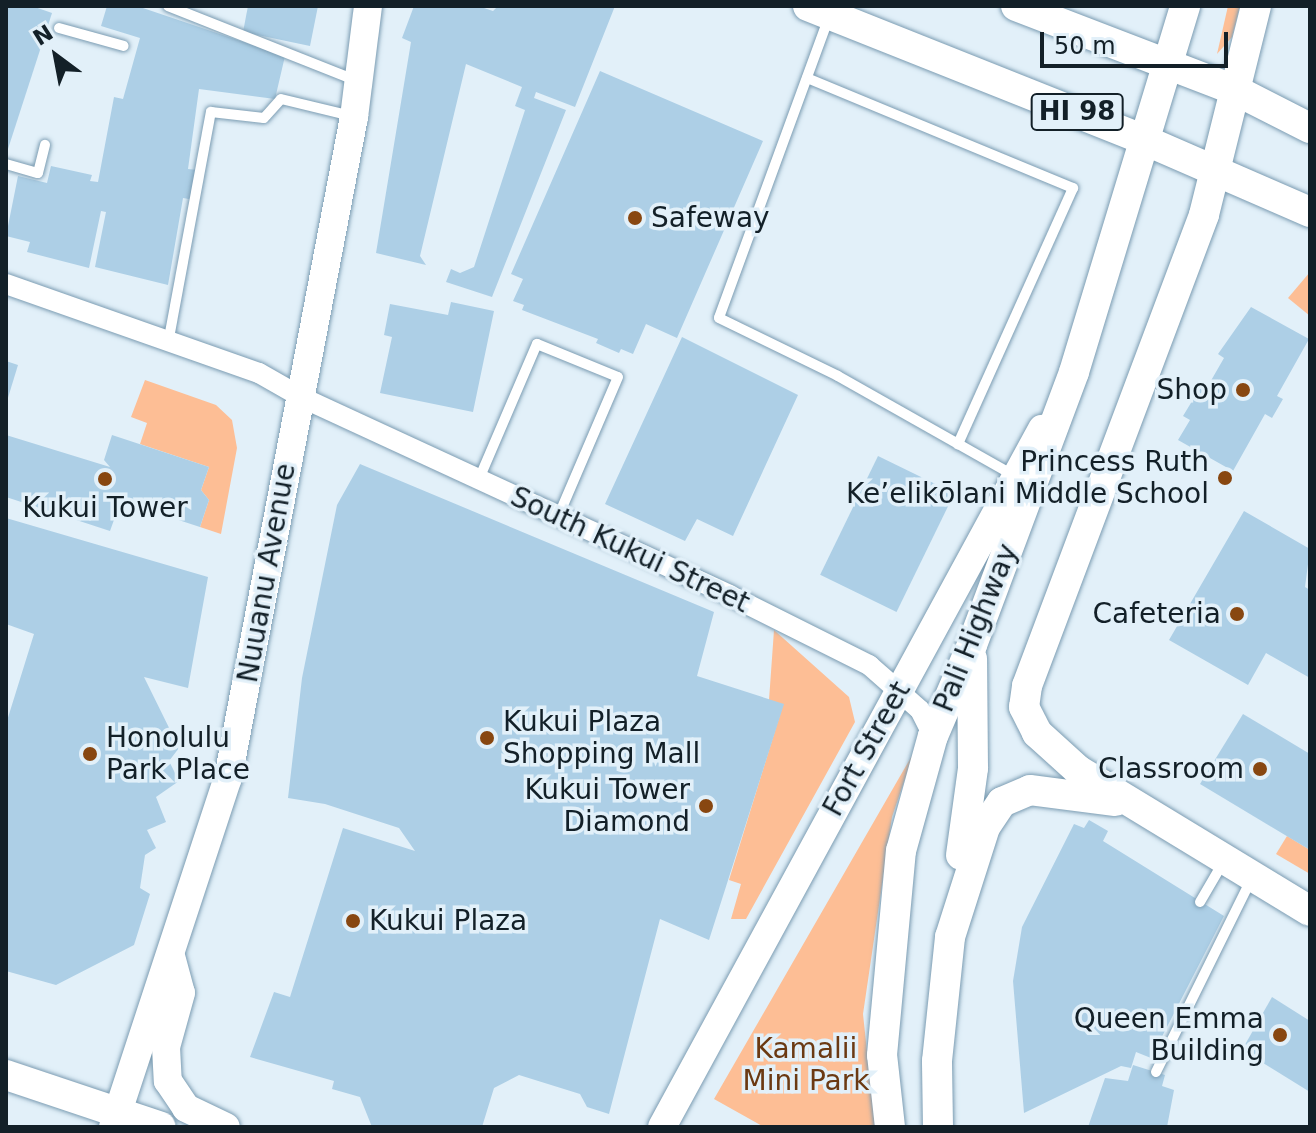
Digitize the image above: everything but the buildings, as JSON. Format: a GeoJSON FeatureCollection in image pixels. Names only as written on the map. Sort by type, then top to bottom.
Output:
{"type":"FeatureCollection","features":[{"type":"Feature","properties":{"kind":"main road","name":"Nuuanu Avenue"},"geometry":{"type":"LineString","coordinates":[[116,1120],[228,778],[354,117],[368,6]]}},
{"type":"Feature","properties":{"kind":"main road","name":"HI 98"},"geometry":{"type":"LineString","coordinates":[[1016,6],[1235,90],[1310,128]]}},
{"type":"Feature","properties":{"kind":"main road","name":"Pali Highway"},"geometry":{"type":"LineString","coordinates":[[890,1127],[882,1055],[890,943],[901,851],[933,736],[972,645],[1074,372],[1142,139],[1185,6]]}},
{"type":"Feature","properties":{"kind":"main road"},"geometry":{"type":"LineString","coordinates":[[1256,6],[1218,172],[1024,696],[1027,716],[1045,742],[1136,805],[1310,911]]}},
{"type":"Feature","properties":{"kind":"main road","name":"HI 98"},"geometry":{"type":"LineString","coordinates":[[819,10],[1142,139],[1310,212]]}},
{"type":"Feature","properties":{"kind":"main road","name":"Fort Street"},"geometry":{"type":"LineString","coordinates":[[662,1127],[1074,372]]}},
{"type":"Feature","properties":{"kind":"main road"},"geometry":{"type":"LineString","coordinates":[[938,1127],[937,1061],[973,768],[972,645]]}},
{"type":"Feature","properties":{"kind":"main road"},"geometry":{"type":"LineString","coordinates":[[950,937],[979,840],[1002,802],[1030,790],[1062,790],[1136,805]]}},
{"type":"Feature","properties":{"kind":"main road"},"geometry":{"type":"LineString","coordinates":[[171,955],[181,993],[166,1047],[168,1081],[186,1108],[226,1127]]}},
{"type":"Feature","properties":{"kind":"main road"},"geometry":{"type":"LineString","coordinates":[[6,1075],[116,1120],[161,1127]]}},
{"type":"Feature","properties":{"kind":"street","name":"South Kukui Street"},"geometry":{"type":"LineString","coordinates":[[6,284],[169,338],[259,373],[301,397],[869,665],[920,710],[933,736]]}},
{"type":"Feature","properties":{"kind":"lane"},"geometry":{"type":"LineString","coordinates":[[173,8],[359,81]]}},
{"type":"Feature","properties":{"kind":"lane"},"geometry":{"type":"LineString","coordinates":[[819,10],[807,78],[719,318],[1016,476]]}},
{"type":"Feature","properties":{"kind":"lane"},"geometry":{"type":"LineString","coordinates":[[59,28],[124,46]]}},
{"type":"Feature","properties":{"kind":"lane"},"geometry":{"type":"LineString","coordinates":[[807,78],[1073,188],[958,444]]}},
{"type":"Feature","properties":{"kind":"lane"},"geometry":{"type":"LineString","coordinates":[[169,338],[211,112],[264,118],[281,99],[354,117]]}},
{"type":"Feature","properties":{"kind":"lane"},"geometry":{"type":"LineString","coordinates":[[6,164],[38,173],[45,145]]}},
{"type":"Feature","properties":{"kind":"lane"},"geometry":{"type":"LineString","coordinates":[[479,479],[537,344],[618,377],[558,518]]}},
{"type":"Feature","properties":{"kind":"lane"},"geometry":{"type":"LineString","coordinates":[[1200,902],[1225,859]]}},
{"type":"Feature","properties":{"kind":"lane"},"geometry":{"type":"LineString","coordinates":[[1156,1072],[1253,876]]}},
{"type":"Feature","properties":{"kind":"green space"},"geometry":{"type":"Polygon","coordinates":[[[1228,6],[1240,6],[1232,37],[1217,54],[1228,6]]]}},
{"type":"Feature","properties":{"kind":"green space"},"geometry":{"type":"Polygon","coordinates":[[[1310,272],[1310,316],[1288,298],[1310,272]]]}},
{"type":"Feature","properties":{"kind":"green space"},"geometry":{"type":"Polygon","coordinates":[[[145,380],[216,405],[232,420],[237,448],[221,534],[200,527],[209,500],[201,490],[209,467],[140,444],[147,423],[131,417],[145,380]]]}},
{"type":"Feature","properties":{"kind":"green space"},"geometry":{"type":"Polygon","coordinates":[[[774,630],[849,697],[855,722],[746,919],[731,919],[741,884],[729,880],[783,705],[769,700],[774,630]]]}},
{"type":"Feature","properties":{"kind":"green space","name":"Kamalii Mini Park"},"geometry":{"type":"Polygon","coordinates":[[[914,752],[892,817],[863,1014],[875,1127],[764,1127],[714,1099],[914,752]]]}},
{"type":"Feature","properties":{"kind":"green space"},"geometry":{"type":"Polygon","coordinates":[[[1287,836],[1310,850],[1310,874],[1276,854],[1287,836]]]}},
{"type":"Feature","properties":{"kind":"place","name":"Safeway"},"geometry":{"type":"Point","coordinates":[635,218]}},
{"type":"Feature","properties":{"kind":"place","name":"Shop"},"geometry":{"type":"Point","coordinates":[1243,390]}},
{"type":"Feature","properties":{"kind":"place","name":"Princess Ruth Ke’elikōlani Middle School"},"geometry":{"type":"Point","coordinates":[1225,478]}},
{"type":"Feature","properties":{"kind":"place","name":"Kukui Tower"},"geometry":{"type":"Point","coordinates":[105,479]}},
{"type":"Feature","properties":{"kind":"place","name":"Cafeteria"},"geometry":{"type":"Point","coordinates":[1237,614]}},
{"type":"Feature","properties":{"kind":"place","name":"Kukui Plaza Shopping Mall"},"geometry":{"type":"Point","coordinates":[487,738]}},
{"type":"Feature","properties":{"kind":"place","name":"Honolulu Park Place"},"geometry":{"type":"Point","coordinates":[90,754]}},
{"type":"Feature","properties":{"kind":"place","name":"Classroom"},"geometry":{"type":"Point","coordinates":[1260,769]}},
{"type":"Feature","properties":{"kind":"place","name":"Kukui Tower Diamond"},"geometry":{"type":"Point","coordinates":[706,806]}},
{"type":"Feature","properties":{"kind":"place","name":"Kukui Plaza"},"geometry":{"type":"Point","coordinates":[353,921]}},
{"type":"Feature","properties":{"kind":"place","name":"Queen Emma Building"},"geometry":{"type":"Point","coordinates":[1280,1035]}}]}
